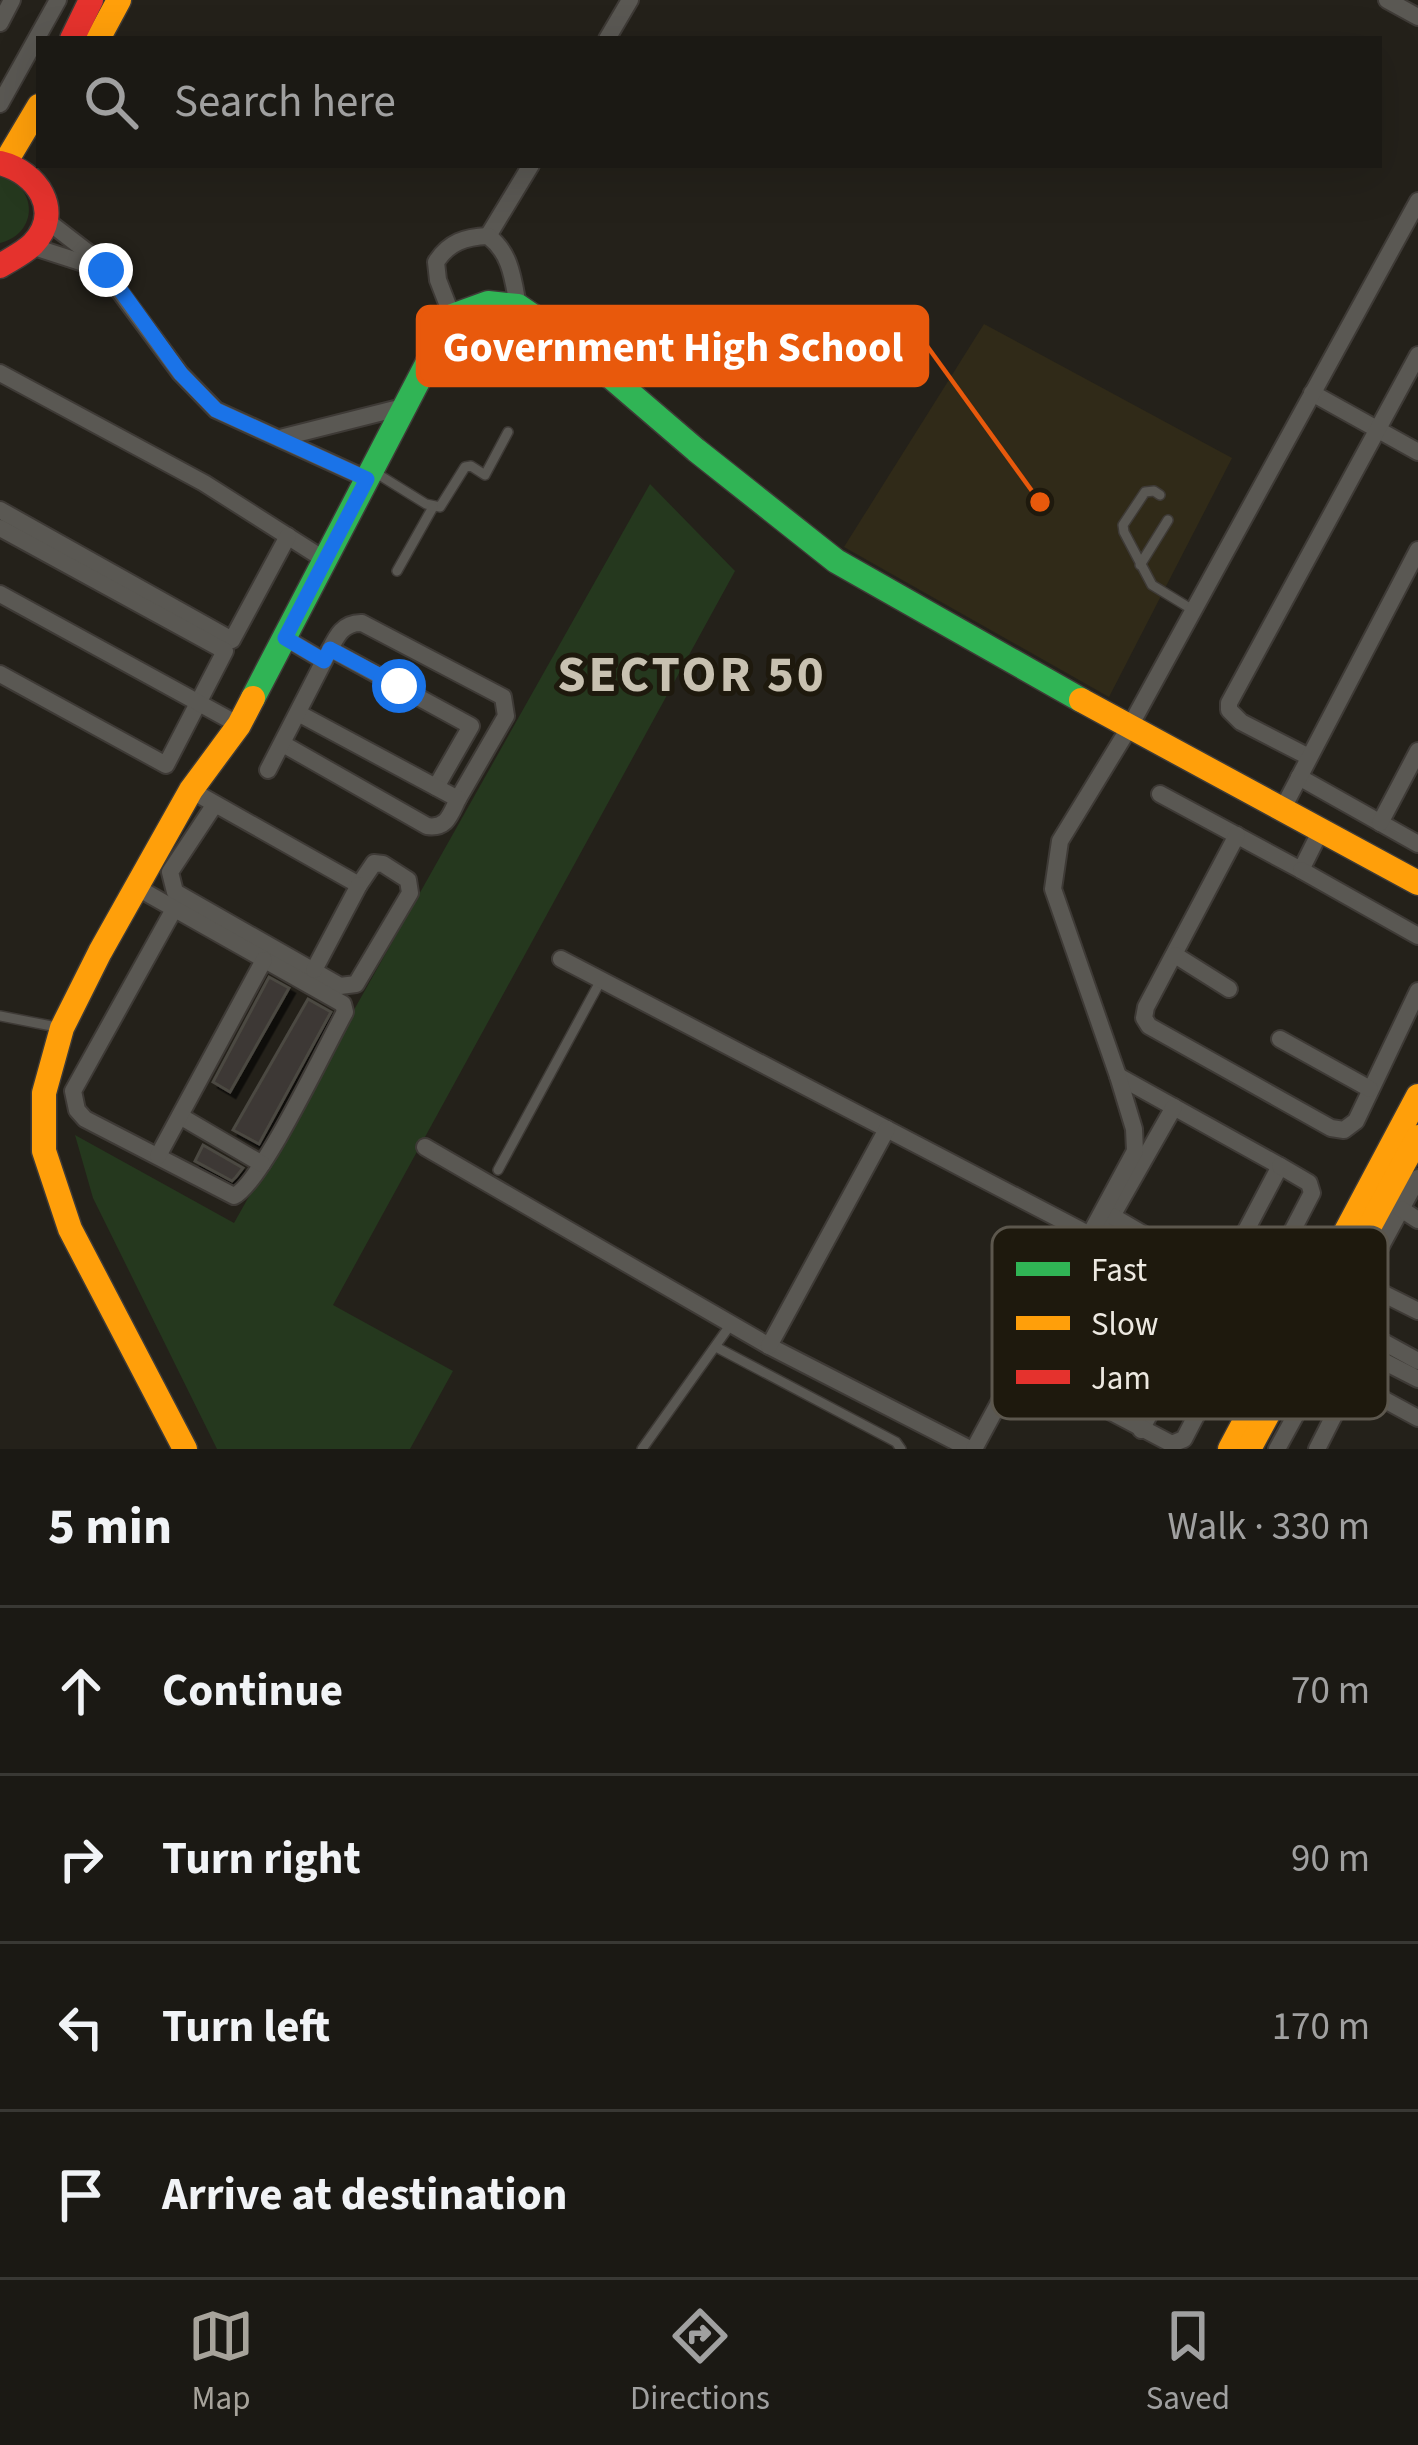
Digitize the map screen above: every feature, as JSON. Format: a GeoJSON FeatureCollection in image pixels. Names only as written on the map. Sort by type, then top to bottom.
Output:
{"type":"FeatureCollection","features":[{"type":"Feature","properties":{"kind":"street"},"geometry":{"type":"LineString","coordinates":[[0,22],[12,0]]}},
{"type":"Feature","properties":{"kind":"street"},"geometry":{"type":"LineString","coordinates":[[38,36],[58,0]]}},
{"type":"Feature","properties":{"kind":"street"},"geometry":{"type":"LineString","coordinates":[[73,36],[91,0]]}},
{"type":"Feature","properties":{"kind":"street"},"geometry":{"type":"LineString","coordinates":[[100,36],[119,0]]}},
{"type":"Feature","properties":{"kind":"street"},"geometry":{"type":"LineString","coordinates":[[609,36],[630,0]]}},
{"type":"Feature","properties":{"kind":"street"},"geometry":{"type":"LineString","coordinates":[[1387,0],[1418,17]]}},
{"type":"Feature","properties":{"kind":"street"},"geometry":{"type":"LineString","coordinates":[[0,104],[36,39]]}},
{"type":"Feature","properties":{"kind":"street"},"geometry":{"type":"LineString","coordinates":[[12,256],[46,220],[38,172],[2,164],[36,111]]}},
{"type":"Feature","properties":{"kind":"street"},"geometry":{"type":"LineString","coordinates":[[452,316],[436,262],[453,243],[488,236],[529,168]]}},
{"type":"Feature","properties":{"kind":"street"},"geometry":{"type":"LineString","coordinates":[[1094,1227],[1135,1151],[1134,1129],[1052,889],[1060,841],[1129,728],[1418,201]]}},
{"type":"Feature","properties":{"kind":"street"},"geometry":{"type":"LineString","coordinates":[[46,220],[106,270],[181,374],[216,410],[369,475]]}},
{"type":"Feature","properties":{"kind":"street"},"geometry":{"type":"LineString","coordinates":[[488,236],[506,255],[518,306]]}},
{"type":"Feature","properties":{"kind":"street"},"geometry":{"type":"LineString","coordinates":[[12,256],[106,270]]}},
{"type":"Feature","properties":{"kind":"street"},"geometry":{"type":"LineString","coordinates":[[185,1449],[70,1229],[44,1151],[44,1093],[62,1028],[136,887],[191,790],[239,725],[452,316],[470,306],[518,306],[569,341],[696,451],[836,561],[1417,885]]}},
{"type":"Feature","properties":{"kind":"street"},"geometry":{"type":"LineString","coordinates":[[1310,758],[1241,722],[1229,710],[1229,703],[1418,355]]}},
{"type":"Feature","properties":{"kind":"street"},"geometry":{"type":"LineString","coordinates":[[0,373],[204,483],[325,560]]}},
{"type":"Feature","properties":{"kind":"street"},"geometry":{"type":"LineString","coordinates":[[1312,394],[1418,452]]}},
{"type":"Feature","properties":{"kind":"street"},"geometry":{"type":"LineString","coordinates":[[279,438],[403,407]]}},
{"type":"Feature","properties":{"kind":"street"},"geometry":{"type":"LineString","coordinates":[[0,510],[232,640],[288,536]]}},
{"type":"Feature","properties":{"kind":"street"},"geometry":{"type":"LineString","coordinates":[[0,528],[225,650],[166,765],[0,674]]}},
{"type":"Feature","properties":{"kind":"street"},"geometry":{"type":"LineString","coordinates":[[1282,810],[1418,550]]}},
{"type":"Feature","properties":{"kind":"street"},"geometry":{"type":"LineString","coordinates":[[0,594],[239,725]]}},
{"type":"Feature","properties":{"kind":"street"},"geometry":{"type":"LineString","coordinates":[[268,770],[327,655],[350,622],[362,623],[502,697],[506,716],[447,822],[438,828],[283,744]]}},
{"type":"Feature","properties":{"kind":"street"},"geometry":{"type":"LineString","coordinates":[[285,638],[467,722],[470,733],[436,787]]}},
{"type":"Feature","properties":{"kind":"street"},"geometry":{"type":"LineString","coordinates":[[298,713],[458,799]]}},
{"type":"Feature","properties":{"kind":"street"},"geometry":{"type":"LineString","coordinates":[[1380,823],[1418,751]]}},
{"type":"Feature","properties":{"kind":"street"},"geometry":{"type":"LineString","coordinates":[[1299,777],[1418,844]]}},
{"type":"Feature","properties":{"kind":"street"},"geometry":{"type":"LineString","coordinates":[[191,790],[359,885]]}},
{"type":"Feature","properties":{"kind":"street"},"geometry":{"type":"LineString","coordinates":[[1160,794],[1418,936]]}},
{"type":"Feature","properties":{"kind":"street"},"geometry":{"type":"LineString","coordinates":[[215,804],[170,872],[175,892],[340,986],[356,984],[411,885],[374,863],[314,970]]}},
{"type":"Feature","properties":{"kind":"street"},"geometry":{"type":"LineString","coordinates":[[1301,870],[1321,830]]}},
{"type":"Feature","properties":{"kind":"street"},"geometry":{"type":"LineString","coordinates":[[1237,836],[1146,1006],[1144,1018],[1149,1026],[1330,1128],[1344,1130],[1352,1125],[1418,991]]}},
{"type":"Feature","properties":{"kind":"street"},"geometry":{"type":"LineString","coordinates":[[136,887],[343,1004],[345,1012],[262,1164],[245,1189],[234,1196],[85,1119],[77,1110],[74,1091],[172,910]]}},
{"type":"Feature","properties":{"kind":"street"},"geometry":{"type":"LineString","coordinates":[[1175,955],[1229,989]]}},
{"type":"Feature","properties":{"kind":"street"},"geometry":{"type":"LineString","coordinates":[[158,1156],[264,959]]}},
{"type":"Feature","properties":{"kind":"street"},"geometry":{"type":"LineString","coordinates":[[561,959],[1076,1227]]}},
{"type":"Feature","properties":{"kind":"street"},"geometry":{"type":"LineString","coordinates":[[1280,1039],[1370,1089]]}},
{"type":"Feature","properties":{"kind":"street"},"geometry":{"type":"LineString","coordinates":[[1118,1076],[1309,1183],[1312,1193],[1295,1227]]}},
{"type":"Feature","properties":{"kind":"street"},"geometry":{"type":"LineString","coordinates":[[1348,1227],[1418,1096]]}},
{"type":"Feature","properties":{"kind":"street"},"geometry":{"type":"LineString","coordinates":[[1107,1227],[1174,1107]]}},
{"type":"Feature","properties":{"kind":"street"},"geometry":{"type":"LineString","coordinates":[[180,1116],[262,1164]]}},
{"type":"Feature","properties":{"kind":"street"},"geometry":{"type":"LineString","coordinates":[[769,1346],[887,1129]]}},
{"type":"Feature","properties":{"kind":"street"},"geometry":{"type":"LineString","coordinates":[[1369,1227],[1418,1137]]}},
{"type":"Feature","properties":{"kind":"street"},"geometry":{"type":"LineString","coordinates":[[425,1147],[769,1346],[972,1449],[992,1413]]}},
{"type":"Feature","properties":{"kind":"street"},"geometry":{"type":"LineString","coordinates":[[1248,1227],[1280,1166]]}},
{"type":"Feature","properties":{"kind":"street"},"geometry":{"type":"LineString","coordinates":[[1388,1232],[1418,1178]]}},
{"type":"Feature","properties":{"kind":"street"},"geometry":{"type":"LineString","coordinates":[[1401,1209],[1418,1220]]}},
{"type":"Feature","properties":{"kind":"street"},"geometry":{"type":"LineString","coordinates":[[1112,1216],[1131,1227]]}},
{"type":"Feature","properties":{"kind":"street"},"geometry":{"type":"LineString","coordinates":[[1388,1296],[1418,1311]]}},
{"type":"Feature","properties":{"kind":"street"},"geometry":{"type":"LineString","coordinates":[[1388,1344],[1418,1361]]}},
{"type":"Feature","properties":{"kind":"street"},"geometry":{"type":"LineString","coordinates":[[1388,1364],[1418,1379]]}},
{"type":"Feature","properties":{"kind":"street"},"geometry":{"type":"LineString","coordinates":[[1388,1402],[1418,1418]]}},
{"type":"Feature","properties":{"kind":"street"},"geometry":{"type":"LineString","coordinates":[[1121,1419],[1172,1444],[1184,1439],[1194,1419]]}},
{"type":"Feature","properties":{"kind":"street"},"geometry":{"type":"LineString","coordinates":[[1141,1430],[1147,1419]]}},
{"type":"Feature","properties":{"kind":"street"},"geometry":{"type":"LineString","coordinates":[[1230,1449],[1246,1419]]}},
{"type":"Feature","properties":{"kind":"street"},"geometry":{"type":"LineString","coordinates":[[1249,1449],[1265,1419]]}},
{"type":"Feature","properties":{"kind":"street"},"geometry":{"type":"LineString","coordinates":[[1277,1449],[1293,1419]]}},
{"type":"Feature","properties":{"kind":"street"},"geometry":{"type":"LineString","coordinates":[[1317,1449],[1332,1419]]}},
{"type":"Feature","properties":{"kind":"lane"},"geometry":{"type":"LineString","coordinates":[[369,475],[440,507],[464,467],[485,475],[508,432]]}},
{"type":"Feature","properties":{"kind":"lane"},"geometry":{"type":"LineString","coordinates":[[1160,495],[1144,492],[1123,524],[1152,585],[1193,610]]}},
{"type":"Feature","properties":{"kind":"lane"},"geometry":{"type":"LineString","coordinates":[[397,571],[433,507]]}},
{"type":"Feature","properties":{"kind":"lane"},"geometry":{"type":"LineString","coordinates":[[1140,565],[1168,520]]}},
{"type":"Feature","properties":{"kind":"lane"},"geometry":{"type":"LineString","coordinates":[[498,1170],[601,980]]}},
{"type":"Feature","properties":{"kind":"lane"},"geometry":{"type":"LineString","coordinates":[[0,1016],[62,1028]]}},
{"type":"Feature","properties":{"kind":"lane"},"geometry":{"type":"LineString","coordinates":[[642,1449],[731,1324]]}},
{"type":"Feature","properties":{"kind":"lane"},"geometry":{"type":"LineString","coordinates":[[716,1347],[896,1442],[901,1449]]}},
{"type":"Feature","properties":{"kind":"shaded area"},"geometry":{"type":"Polygon","coordinates":[[[984,324],[1232,458],[1109,697],[844,547],[984,324]]]}},
{"type":"Feature","properties":{"kind":"green space"},"geometry":{"type":"Polygon","coordinates":[[[0,175],[22,189],[29,209],[22,230],[0,243],[0,175]]]}},
{"type":"Feature","properties":{"kind":"green space"},"geometry":{"type":"Polygon","coordinates":[[[650,484],[735,571],[333,1305],[453,1371],[410,1449],[217,1449],[93,1198],[75,1135],[234,1223],[650,484]]]}},
{"type":"Feature","properties":{"kind":"building"},"geometry":{"type":"Polygon","coordinates":[[[269,977],[289,988],[230,1092],[213,1082],[269,977]]]}},
{"type":"Feature","properties":{"kind":"building"},"geometry":{"type":"Polygon","coordinates":[[[308,999],[331,1012],[259,1144],[233,1130],[308,999]]]}},
{"type":"Feature","properties":{"kind":"building"},"geometry":{"type":"Polygon","coordinates":[[[203,1145],[243,1168],[232,1181],[195,1161],[203,1145]]]}},
{"type":"Feature","properties":{"kind":"traffic: fast"},"geometry":{"type":"LineString","coordinates":[[253,698],[452,316],[488,303],[518,306],[569,341],[836,561],[1081,700]]}},
{"type":"Feature","properties":{"kind":"traffic: slow"},"geometry":{"type":"LineString","coordinates":[[100,36],[119,0]]}},
{"type":"Feature","properties":{"kind":"traffic: slow"},"geometry":{"type":"LineString","coordinates":[[5,163],[36,111]]}},
{"type":"Feature","properties":{"kind":"traffic: slow"},"geometry":{"type":"LineString","coordinates":[[185,1449],[70,1229],[44,1151],[44,1093],[62,1028],[100,952],[191,790],[253,698]]}},
{"type":"Feature","properties":{"kind":"traffic: slow"},"geometry":{"type":"LineString","coordinates":[[1081,700],[1418,883]]}},
{"type":"Feature","properties":{"kind":"traffic: slow"},"geometry":{"type":"LineString","coordinates":[[1348,1227],[1418,1096]]}},
{"type":"Feature","properties":{"kind":"traffic: slow"},"geometry":{"type":"LineString","coordinates":[[1369,1227],[1418,1137]]}},
{"type":"Feature","properties":{"kind":"traffic: slow"},"geometry":{"type":"LineString","coordinates":[[1230,1449],[1246,1419]]}},
{"type":"Feature","properties":{"kind":"traffic: slow"},"geometry":{"type":"LineString","coordinates":[[1249,1449],[1265,1419]]}},
{"type":"Feature","properties":{"kind":"traffic: jam"},"geometry":{"type":"LineString","coordinates":[[73,36],[91,0]]}},
{"type":"Feature","properties":{"kind":"traffic: jam"},"geometry":{"type":"LineString","coordinates":[[0,163],[35,184],[46,206],[42,231],[33,244],[0,266]]}},
{"type":"Feature","properties":{"kind":"place","name":"Government High School"},"geometry":{"type":"Point","coordinates":[1040,502]}},
{"type":"Feature","properties":{"kind":"district","name":"SECTOR 50"},"geometry":{"type":"Point","coordinates":[692,675]}},
{"type":"Feature","properties":{"kind":"route"},"geometry":{"type":"LineString","coordinates":[[106,270],[181,374],[216,410],[367,479],[285,638],[324,661],[330,649],[399,686]]}}]}
